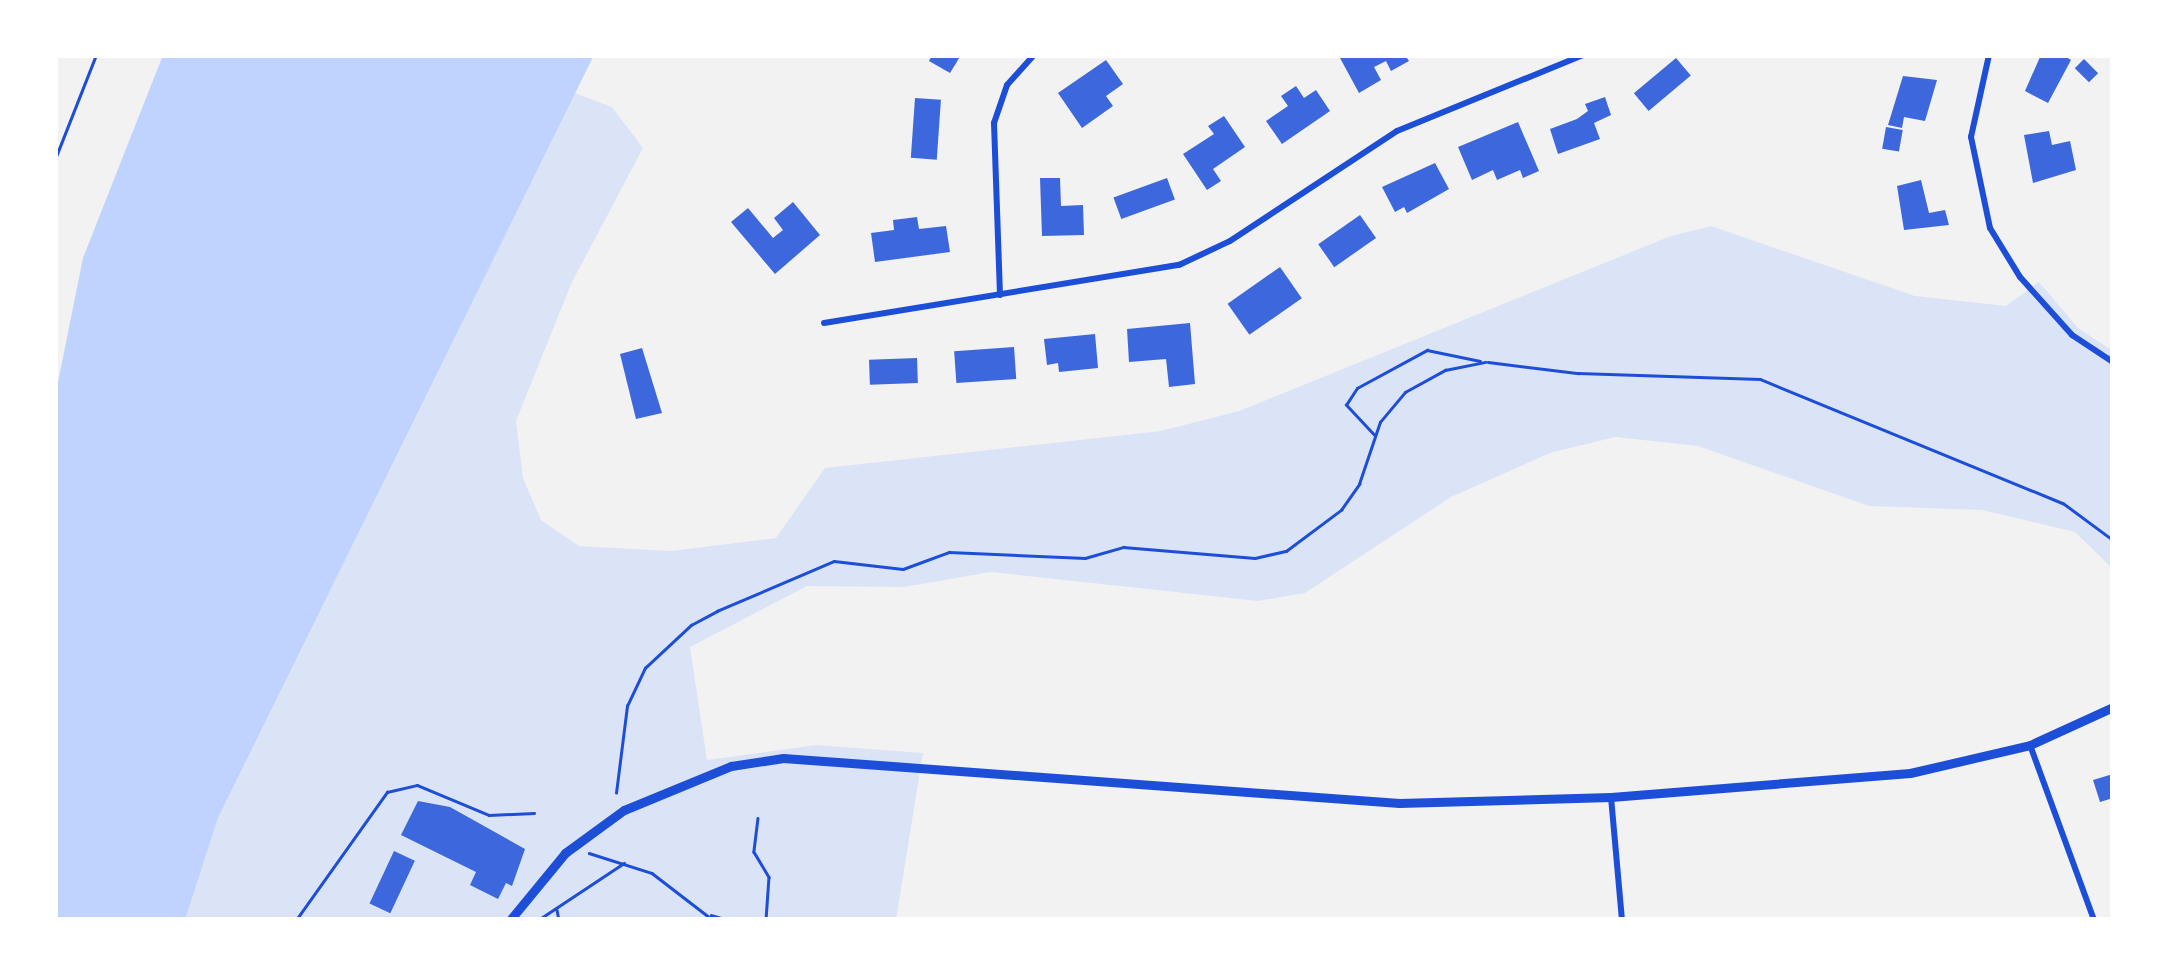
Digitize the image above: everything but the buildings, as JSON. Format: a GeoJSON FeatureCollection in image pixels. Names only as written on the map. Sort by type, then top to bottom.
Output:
{"type":"FeatureCollection","features":[{"type":"Feature","properties":{"kind":"street"},"geometry":{"type":"LineString","coordinates":[[1000,295],[994,123],[1007,84],[1034,55]]}},
{"type":"Feature","properties":{"kind":"street"},"geometry":{"type":"LineString","coordinates":[[824,324],[1179,265],[1230,242],[1397,131],[1583,55]]}},
{"type":"Feature","properties":{"kind":"street"},"geometry":{"type":"LineString","coordinates":[[1988,55],[1971,137],[1990,228],[2020,277],[2072,334],[2113,362]]}},
{"type":"Feature","properties":{"kind":"street"},"geometry":{"type":"LineString","coordinates":[[510,920],[570,849],[665,790],[731,766],[783,758],[1399,803],[1610,797],[1910,774],[2030,745],[2113,707]]}},
{"type":"Feature","properties":{"kind":"street"},"geometry":{"type":"LineString","coordinates":[[2030,745],[2094,920]]}},
{"type":"Feature","properties":{"kind":"street"},"geometry":{"type":"LineString","coordinates":[[1610,797],[1622,920]]}},
{"type":"Feature","properties":{"kind":"path"},"geometry":{"type":"LineString","coordinates":[[55,160],[96,55]]}},
{"type":"Feature","properties":{"kind":"path"},"geometry":{"type":"LineString","coordinates":[[1375,436],[1346,405],[1357,388],[1427,350],[1578,373],[1760,379],[2063,504],[2113,540]]}},
{"type":"Feature","properties":{"kind":"path"},"geometry":{"type":"LineString","coordinates":[[616,793],[627,706],[645,668],[692,625],[717,611],[834,561],[903,569],[949,552],[1085,558],[1124,547],[1255,558],[1286,550],[1341,510],[1359,484],[1387,410],[1418,382],[1486,362]]}},
{"type":"Feature","properties":{"kind":"path"},"geometry":{"type":"LineString","coordinates":[[296,920],[386,792],[417,785],[489,815],[534,813]]}},
{"type":"Feature","properties":{"kind":"path"},"geometry":{"type":"LineString","coordinates":[[758,818],[755,861],[769,877],[766,917],[758,920]]}},
{"type":"Feature","properties":{"kind":"path"},"geometry":{"type":"LineString","coordinates":[[570,849],[626,862],[712,918],[729,920]]}},
{"type":"Feature","properties":{"kind":"path"},"geometry":{"type":"LineString","coordinates":[[538,920],[626,862]]}},
{"type":"Feature","properties":{"kind":"path"},"geometry":{"type":"LineString","coordinates":[[556,908],[560,920]]}},
{"type":"Feature","properties":{"kind":"shaded area"},"geometry":{"type":"Polygon","coordinates":[[[575,93],[612,107],[643,148],[572,282],[516,421],[523,478],[541,520],[579,546],[671,551],[776,538],[825,468],[1161,431],[1239,411],[1671,236],[1711,226],[1915,296],[2006,306],[2039,282],[2078,328],[2113,351],[2113,569],[2075,532],[1982,510],[1869,506],[1698,446],[1615,437],[1550,453],[1451,497],[1305,593],[1258,601],[991,572],[904,587],[807,586],[690,647],[707,760],[816,745],[923,753],[896,920],[185,920],[218,818],[575,93]]]}},
{"type":"Feature","properties":{"kind":"water"},"geometry":{"type":"Polygon","coordinates":[[[163,55],[594,55],[218,818],[185,920],[55,920],[55,397],[83,258],[163,55]]]}}]}
